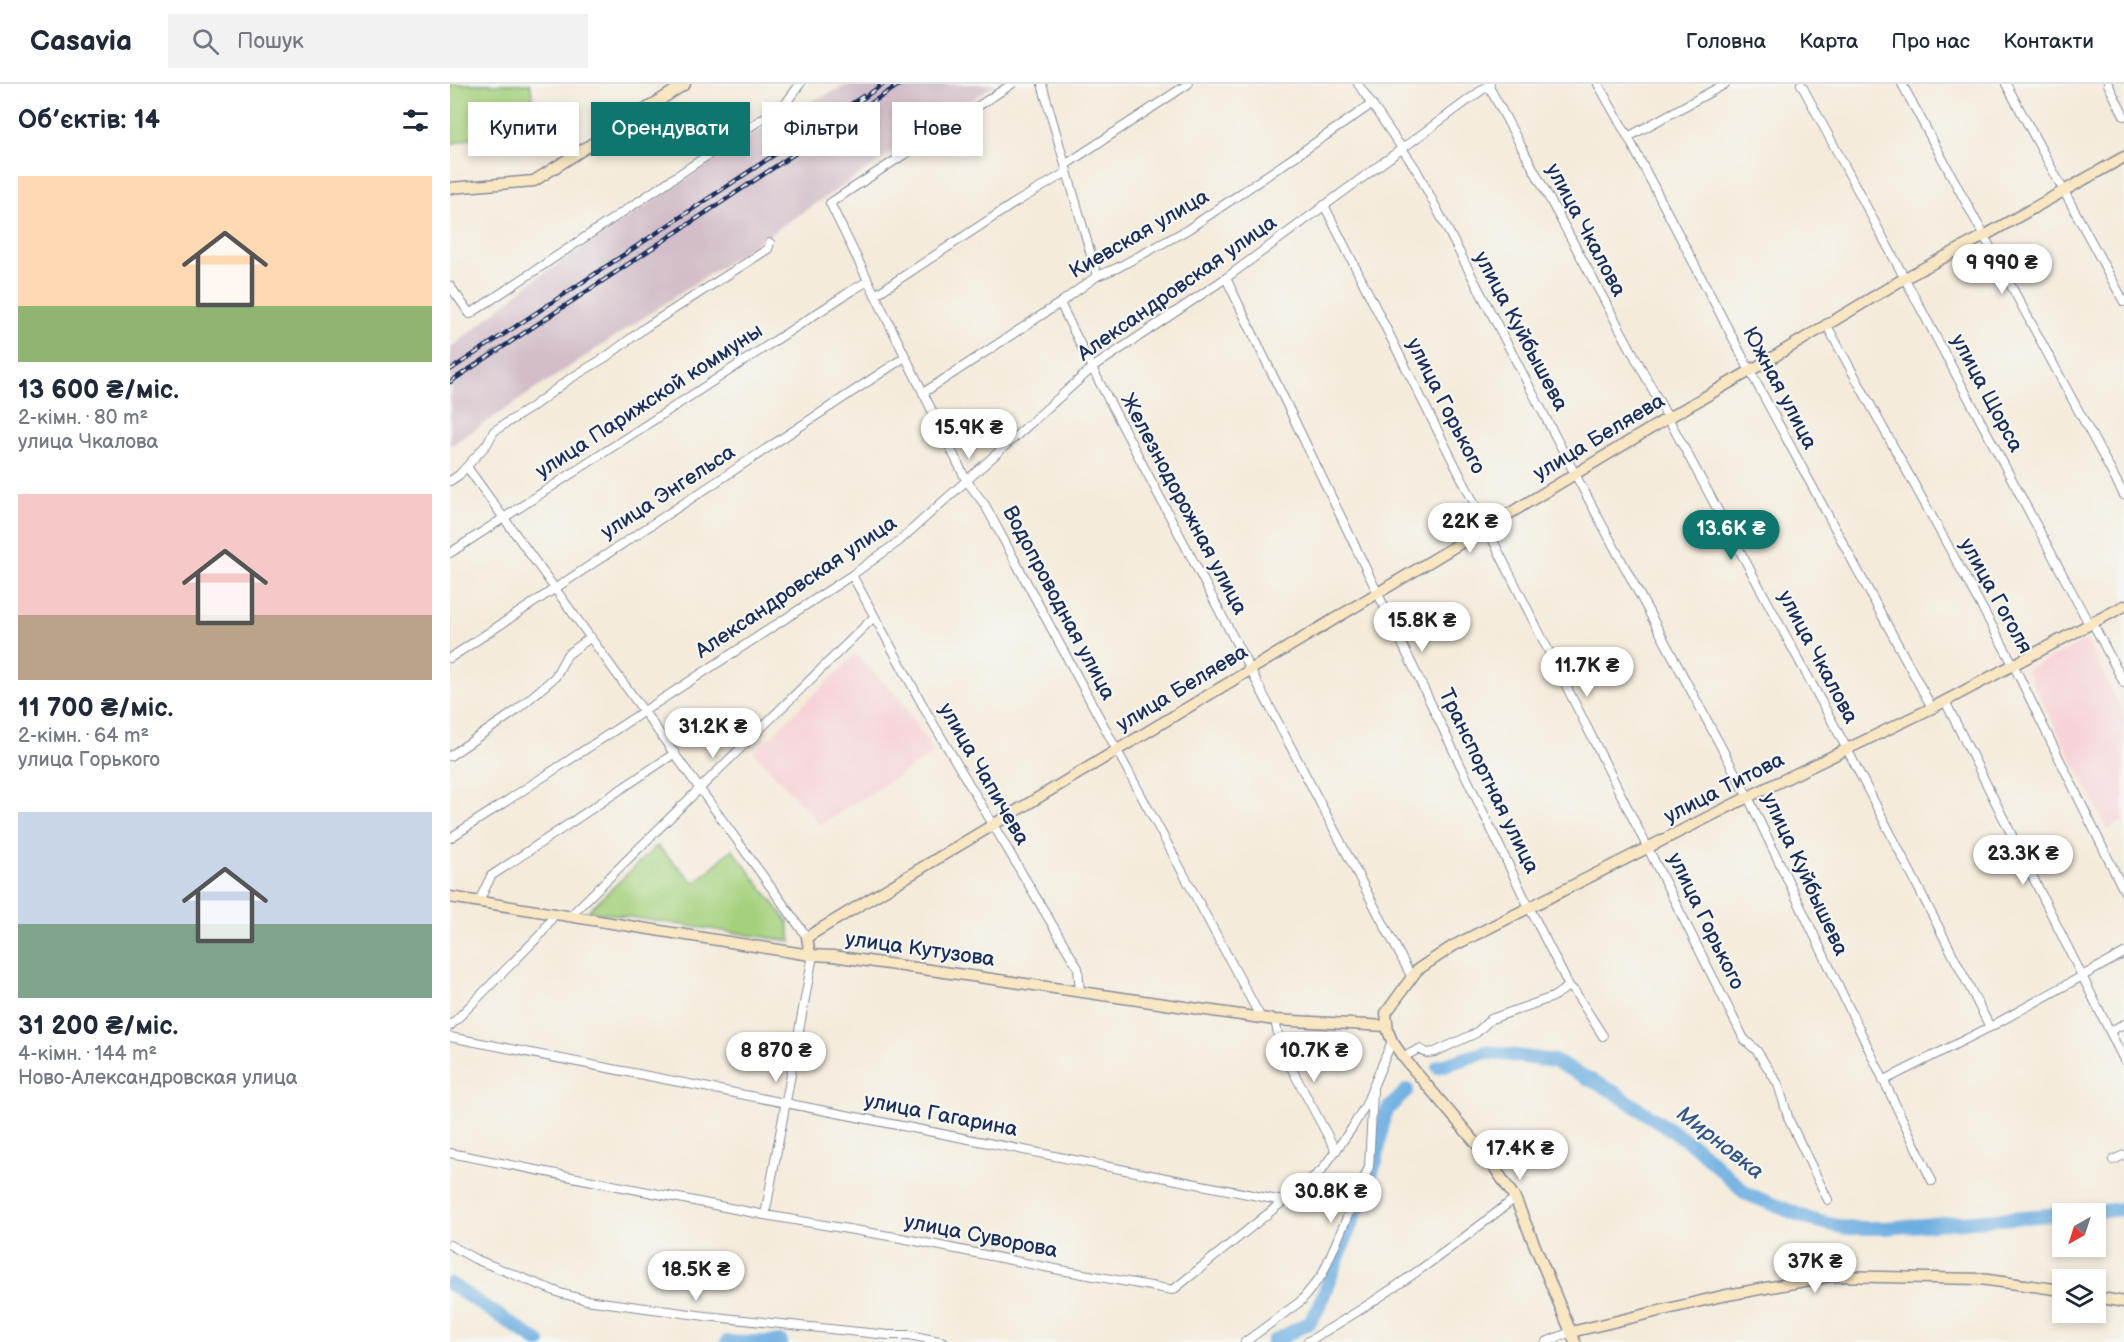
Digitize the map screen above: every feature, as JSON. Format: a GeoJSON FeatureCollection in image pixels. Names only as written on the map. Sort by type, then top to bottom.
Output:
{"type":"FeatureCollection","features":[{"type":"Feature","properties":{"kind":"main road"},"geometry":{"type":"LineString","coordinates":[[450,188],[534,181],[685,84]]}},
{"type":"Feature","properties":{"kind":"main road","name":"улица Беляева"},"geometry":{"type":"LineString","coordinates":[[807,937],[1826,324],[2124,157]]}},
{"type":"Feature","properties":{"kind":"main road","name":"улица Титова"},"geometry":{"type":"LineString","coordinates":[[1387,1026],[1386,1013],[1411,976],[1453,946],[1748,797],[1932,708],[2124,606]]}},
{"type":"Feature","properties":{"kind":"main road","name":"улица Кутузова"},"geometry":{"type":"LineString","coordinates":[[450,897],[811,955],[833,956],[1275,1020],[1387,1026]]}},
{"type":"Feature","properties":{"kind":"main road"},"geometry":{"type":"LineString","coordinates":[[807,937],[811,955]]}},
{"type":"Feature","properties":{"kind":"main road"},"geometry":{"type":"LineString","coordinates":[[1387,1026],[1392,1041],[1403,1057],[1486,1155],[1515,1198],[1573,1337],[1722,1296],[1832,1276],[1980,1279],[2052,1289]]}},
{"type":"Feature","properties":{"kind":"main road"},"geometry":{"type":"LineString","coordinates":[[2106,1299],[2124,1302]]}},
{"type":"Feature","properties":{"kind":"street"},"geometry":{"type":"LineString","coordinates":[[450,286],[470,314],[786,103],[800,84]]}},
{"type":"Feature","properties":{"kind":"street","name":"Водопроводная улица"},"geometry":{"type":"LineString","coordinates":[[1012,84],[830,203],[966,480],[985,505],[1261,1018]]}},
{"type":"Feature","properties":{"kind":"street"},"geometry":{"type":"LineString","coordinates":[[1042,84],[1097,276]]}},
{"type":"Feature","properties":{"kind":"street"},"geometry":{"type":"LineString","coordinates":[[875,295],[1066,169],[1188,84]]}},
{"type":"Feature","properties":{"kind":"street","name":"улица Куйбышева"},"geometry":{"type":"LineString","coordinates":[[1358,84],[1416,169],[1575,474],[1748,797],[1932,1181]]}},
{"type":"Feature","properties":{"kind":"street","name":"Южная улица"},"geometry":{"type":"LineString","coordinates":[[1598,84],[1628,136],[1750,371],[1932,708]]}},
{"type":"Feature","properties":{"kind":"street"},"geometry":{"type":"LineString","coordinates":[[1628,136],[1725,84]]}},
{"type":"Feature","properties":{"kind":"street","name":"улица Щорса"},"geometry":{"type":"LineString","coordinates":[[1801,84],[2124,683]]}},
{"type":"Feature","properties":{"kind":"street"},"geometry":{"type":"LineString","coordinates":[[1902,84],[2124,495]]}},
{"type":"Feature","properties":{"kind":"street"},"geometry":{"type":"LineString","coordinates":[[2006,84],[2124,302]]}},
{"type":"Feature","properties":{"kind":"street"},"geometry":{"type":"LineString","coordinates":[[2108,84],[2124,116]]}},
{"type":"Feature","properties":{"kind":"street","name":"Александровская улица"},"geometry":{"type":"LineString","coordinates":[[450,838],[852,575],[898,542],[1092,368],[1226,278],[1489,85]]}},
{"type":"Feature","properties":{"kind":"street","name":"улица Чкалова"},"geometry":{"type":"LineString","coordinates":[[1489,85],[1847,748],[1990,1027]]}},
{"type":"Feature","properties":{"kind":"street","name":"Киевская улица"},"geometry":{"type":"LineString","coordinates":[[923,393],[1097,276],[1117,268],[1187,230],[1372,104]]}},
{"type":"Feature","properties":{"kind":"street","name":"улица Горького"},"geometry":{"type":"LineString","coordinates":[[1324,205],[1744,1039],[1757,1051],[1778,1084],[1789,1120],[1827,1200]]}},
{"type":"Feature","properties":{"kind":"street"},"geometry":{"type":"LineString","coordinates":[[450,481],[467,467],[487,444],[494,431],[606,357],[646,327],[768,249],[770,243]]}},
{"type":"Feature","properties":{"kind":"street","name":"Транспортная улица"},"geometry":{"type":"LineString","coordinates":[[1226,278],[1523,895],[1569,986],[1603,1036]]}},
{"type":"Feature","properties":{"kind":"street","name":"улица Парижской коммуны"},"geometry":{"type":"LineString","coordinates":[[450,553],[868,281]]}},
{"type":"Feature","properties":{"kind":"street","name":"Железнодорожная улица"},"geometry":{"type":"LineString","coordinates":[[1060,303],[1411,976]]}},
{"type":"Feature","properties":{"kind":"street","name":"улица Гоголя"},"geometry":{"type":"LineString","coordinates":[[1826,324],[2013,664],[2124,891]]}},
{"type":"Feature","properties":{"kind":"street","name":"улица Энгельса"},"geometry":{"type":"LineString","coordinates":[[450,658],[905,357]]}},
{"type":"Feature","properties":{"kind":"street"},"geometry":{"type":"LineString","coordinates":[[467,467],[807,937]]}},
{"type":"Feature","properties":{"kind":"street","name":"улица Чапичева"},"geometry":{"type":"LineString","coordinates":[[852,575],[927,713],[1078,968],[1080,992]]}},
{"type":"Feature","properties":{"kind":"street"},"geometry":{"type":"LineString","coordinates":[[568,917],[874,617]]}},
{"type":"Feature","properties":{"kind":"street"},"geometry":{"type":"LineString","coordinates":[[450,756],[513,713],[555,677],[567,655],[591,637]]}},
{"type":"Feature","properties":{"kind":"street"},"geometry":{"type":"LineString","coordinates":[[1945,701],[2124,1060]]}},
{"type":"Feature","properties":{"kind":"street"},"geometry":{"type":"LineString","coordinates":[[479,901],[491,876],[675,753]]}},
{"type":"Feature","properties":{"kind":"street"},"geometry":{"type":"LineString","coordinates":[[450,1026],[541,934],[554,915]]}},
{"type":"Feature","properties":{"kind":"street"},"geometry":{"type":"LineString","coordinates":[[1883,1081],[1990,1027],[2124,953]]}},
{"type":"Feature","properties":{"kind":"street"},"geometry":{"type":"LineString","coordinates":[[765,1215],[811,955]]}},
{"type":"Feature","properties":{"kind":"street"},"geometry":{"type":"LineString","coordinates":[[1403,1057],[1419,1049],[1427,1053],[1435,1052],[1476,1033],[1491,1018],[1553,997],[1569,986]]}},
{"type":"Feature","properties":{"kind":"street"},"geometry":{"type":"LineString","coordinates":[[1275,1020],[1281,1049],[1336,1151]]}},
{"type":"Feature","properties":{"kind":"street"},"geometry":{"type":"LineString","coordinates":[[2110,1031],[2124,1024]]}},
{"type":"Feature","properties":{"kind":"street","name":"улица Гагарина"},"geometry":{"type":"LineString","coordinates":[[450,1037],[1283,1201]]}},
{"type":"Feature","properties":{"kind":"street","name":"улица Суворова"},"geometry":{"type":"LineString","coordinates":[[450,1153],[765,1215],[902,1238],[1173,1290],[1321,1171],[1366,1104],[1392,1041]]}},
{"type":"Feature","properties":{"kind":"street"},"geometry":{"type":"LineString","coordinates":[[1245,1342],[1301,1301],[1322,1275],[1369,1167],[1374,1084]]}},
{"type":"Feature","properties":{"kind":"street"},"geometry":{"type":"LineString","coordinates":[[2113,1160],[2124,1155]]}},
{"type":"Feature","properties":{"kind":"street"},"geometry":{"type":"LineString","coordinates":[[1307,1342],[1361,1310],[1467,1236],[1515,1198]]}},
{"type":"Feature","properties":{"kind":"street"},"geometry":{"type":"LineString","coordinates":[[450,1245],[475,1259],[560,1293],[586,1300],[705,1316],[888,1335],[909,1335],[944,1342]]}},
{"type":"Feature","properties":{"kind":"street"},"geometry":{"type":"LineString","coordinates":[[1546,1342],[1573,1337]]}},
{"type":"Feature","properties":{"kind":"shaded area"},"geometry":{"type":"Polygon","coordinates":[[[850,84],[996,84],[969,102],[892,102],[892,153],[450,446],[450,349],[532,281],[721,156],[750,156],[750,137],[762,129],[762,156],[880,156],[880,102],[810,102],[850,84]]]}},
{"type":"Feature","properties":{"kind":"shaded area"},"geometry":{"type":"Polygon","coordinates":[[[2087,640],[2124,715],[2124,821],[2108,829],[2026,670],[2087,640]]]}},
{"type":"Feature","properties":{"kind":"shaded area"},"geometry":{"type":"Polygon","coordinates":[[[856,654],[903,703],[934,753],[820,825],[754,752],[856,654]]]}},
{"type":"Feature","properties":{"kind":"green space"},"geometry":{"type":"Polygon","coordinates":[[[450,84],[530,84],[533,99],[528,102],[468,102],[468,139],[450,144],[450,84]]]}},
{"type":"Feature","properties":{"kind":"green space"},"geometry":{"type":"Polygon","coordinates":[[[657,846],[695,883],[732,849],[788,922],[791,941],[588,911],[657,846]]]}},
{"type":"Feature","properties":{"kind":"waterway","name":"Мирновка"},"geometry":{"type":"LineString","coordinates":[[1438,1067],[1486,1052],[1554,1061],[1614,1092],[1696,1147],[1747,1194],[1812,1220],[1846,1228],[1885,1228],[2052,1215]]}},
{"type":"Feature","properties":{"kind":"waterway","name":"Мирновка"},"geometry":{"type":"LineString","coordinates":[[1273,1342],[1310,1322],[1318,1309],[1376,1161],[1384,1117],[1388,1109],[1407,1090]]}},
{"type":"Feature","properties":{"kind":"waterway","name":"Мирновка"},"geometry":{"type":"LineString","coordinates":[[2106,1211],[2124,1209]]}},
{"type":"Feature","properties":{"kind":"waterway","name":"Мирновка"},"geometry":{"type":"LineString","coordinates":[[450,1284],[539,1342]]}},
{"type":"Feature","properties":{"kind":"waterway","name":"Мирновка"},"geometry":{"type":"LineString","coordinates":[[531,1337],[533,1342]]}},
{"type":"Feature","properties":{"kind":"waterway","name":"Мирновка"},"geometry":{"type":"LineString","coordinates":[[727,1342],[781,1342]]}},
{"type":"Feature","properties":{"kind":"railway"},"geometry":{"type":"LineString","coordinates":[[858,102],[883,84]]}},
{"type":"Feature","properties":{"kind":"railway"},"geometry":{"type":"LineString","coordinates":[[450,382],[900,84]]}},
{"type":"Feature","properties":{"kind":"railway"},"geometry":{"type":"LineString","coordinates":[[450,370],[863,96]]}}]}
